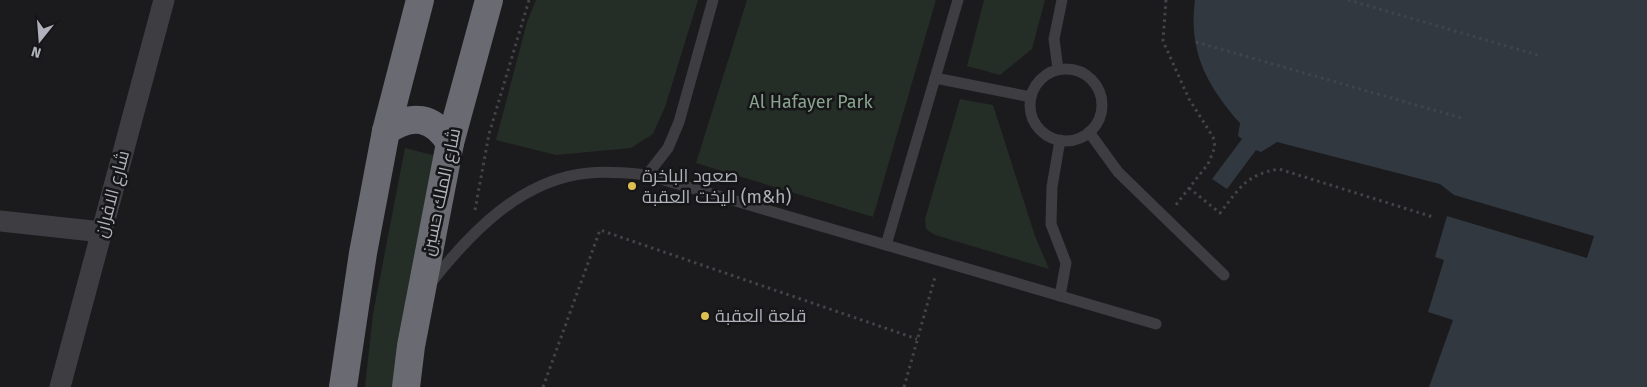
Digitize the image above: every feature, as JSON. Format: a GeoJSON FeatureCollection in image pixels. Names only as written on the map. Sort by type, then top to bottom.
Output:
{"type":"FeatureCollection","features":[{"type":"Feature","properties":{"kind":"highway"},"geometry":{"type":"LineString","coordinates":[[343,387],[362,261],[386,131],[420,0]]}},
{"type":"Feature","properties":{"kind":"highway","name":"شارع الملك حسين"},"geometry":{"type":"LineString","coordinates":[[406,387],[420,297],[450,143],[489,0]]}},
{"type":"Feature","properties":{"kind":"highway"},"geometry":{"type":"LineString","coordinates":[[386,131],[401,120],[416,119],[442,130],[450,143]]}},
{"type":"Feature","properties":{"kind":"street","name":"شارع الافران"},"geometry":{"type":"LineString","coordinates":[[60,387],[164,0]]}},
{"type":"Feature","properties":{"kind":"street"},"geometry":{"type":"LineString","coordinates":[[0,220],[102,232]]}},
{"type":"Feature","properties":{"kind":"lane"},"geometry":{"type":"LineString","coordinates":[[647,175],[668,148],[679,122],[713,0]]}},
{"type":"Feature","properties":{"kind":"lane"},"geometry":{"type":"LineString","coordinates":[[886,245],[958,0]]}},
{"type":"Feature","properties":{"kind":"lane"},"geometry":{"type":"LineString","coordinates":[[1058,70],[1054,38],[1062,0]]}},
{"type":"Feature","properties":{"kind":"lane"},"geometry":{"type":"LineString","coordinates":[[1070,69],[1081,72],[1091,78],[1098,88],[1102,99],[1102,112],[1097,123],[1090,132],[1079,139],[1060,140],[1043,133],[1035,124],[1031,114],[1031,98],[1038,81],[1058,70],[1070,69]]}},
{"type":"Feature","properties":{"kind":"lane"},"geometry":{"type":"LineString","coordinates":[[935,78],[1031,98]]}},
{"type":"Feature","properties":{"kind":"lane"},"geometry":{"type":"LineString","coordinates":[[1090,132],[1118,172],[1224,275]]}},
{"type":"Feature","properties":{"kind":"lane"},"geometry":{"type":"LineString","coordinates":[[1060,140],[1052,187],[1051,224],[1066,263],[1060,296]]}},
{"type":"Feature","properties":{"kind":"lane"},"geometry":{"type":"LineString","coordinates":[[420,297],[470,236],[496,214],[543,186],[588,173],[612,172],[647,175],[1156,324]]}},
{"type":"Feature","properties":{"kind":"path"},"geometry":{"type":"LineString","coordinates":[[470,236],[490,134],[529,0]]}},
{"type":"Feature","properties":{"kind":"path"},"geometry":{"type":"LineString","coordinates":[[1165,218],[1208,164],[1215,147],[1213,137],[1189,99],[1163,41],[1166,0]]}},
{"type":"Feature","properties":{"kind":"path"},"geometry":{"type":"LineString","coordinates":[[1348,0],[1541,56]]}},
{"type":"Feature","properties":{"kind":"path"},"geometry":{"type":"LineString","coordinates":[[1196,42],[1465,119]]}},
{"type":"Feature","properties":{"kind":"path"},"geometry":{"type":"LineString","coordinates":[[1189,188],[1220,213],[1245,181],[1264,172],[1279,169],[1433,217]]}},
{"type":"Feature","properties":{"kind":"path"},"geometry":{"type":"LineString","coordinates":[[543,387],[600,230],[917,339]]}},
{"type":"Feature","properties":{"kind":"path"},"geometry":{"type":"LineString","coordinates":[[904,387],[940,261]]}},
{"type":"Feature","properties":{"kind":"green space"},"geometry":{"type":"Polygon","coordinates":[[[536,0],[698,0],[665,107],[653,134],[631,148],[556,155],[496,140],[527,22],[536,0]]]}},
{"type":"Feature","properties":{"kind":"green space","name":"Al Hafayer Park"},"geometry":{"type":"Polygon","coordinates":[[[747,0],[936,0],[873,217],[696,163],[747,0]]]}},
{"type":"Feature","properties":{"kind":"green space"},"geometry":{"type":"Polygon","coordinates":[[[984,0],[1045,0],[1032,49],[1000,75],[967,66],[984,0]]]}},
{"type":"Feature","properties":{"kind":"green space"},"geometry":{"type":"Polygon","coordinates":[[[960,99],[993,105],[1035,236],[1049,269],[935,235],[926,229],[925,219],[960,99]]]}},
{"type":"Feature","properties":{"kind":"green space"},"geometry":{"type":"Polygon","coordinates":[[[405,148],[437,156],[402,320],[392,387],[365,387],[373,314],[405,148]]]}},
{"type":"Feature","properties":{"kind":"shaded area"},"geometry":{"type":"Polygon","coordinates":[[[1195,0],[1647,0],[1647,387],[1429,387],[1453,320],[1428,312],[1444,260],[1435,257],[1447,216],[1587,258],[1594,236],[1454,195],[1440,184],[1277,142],[1261,152],[1256,150],[1227,189],[1212,179],[1242,139],[1238,136],[1240,123],[1218,95],[1202,67],[1194,36],[1195,0]]]}},
{"type":"Feature","properties":{"kind":"place","name":"صعود الباخرة اليخت العقبة (m&h)"},"geometry":{"type":"Point","coordinates":[632,186]}},
{"type":"Feature","properties":{"kind":"place","name":"قلعة العقبة"},"geometry":{"type":"Point","coordinates":[705,316]}}]}
